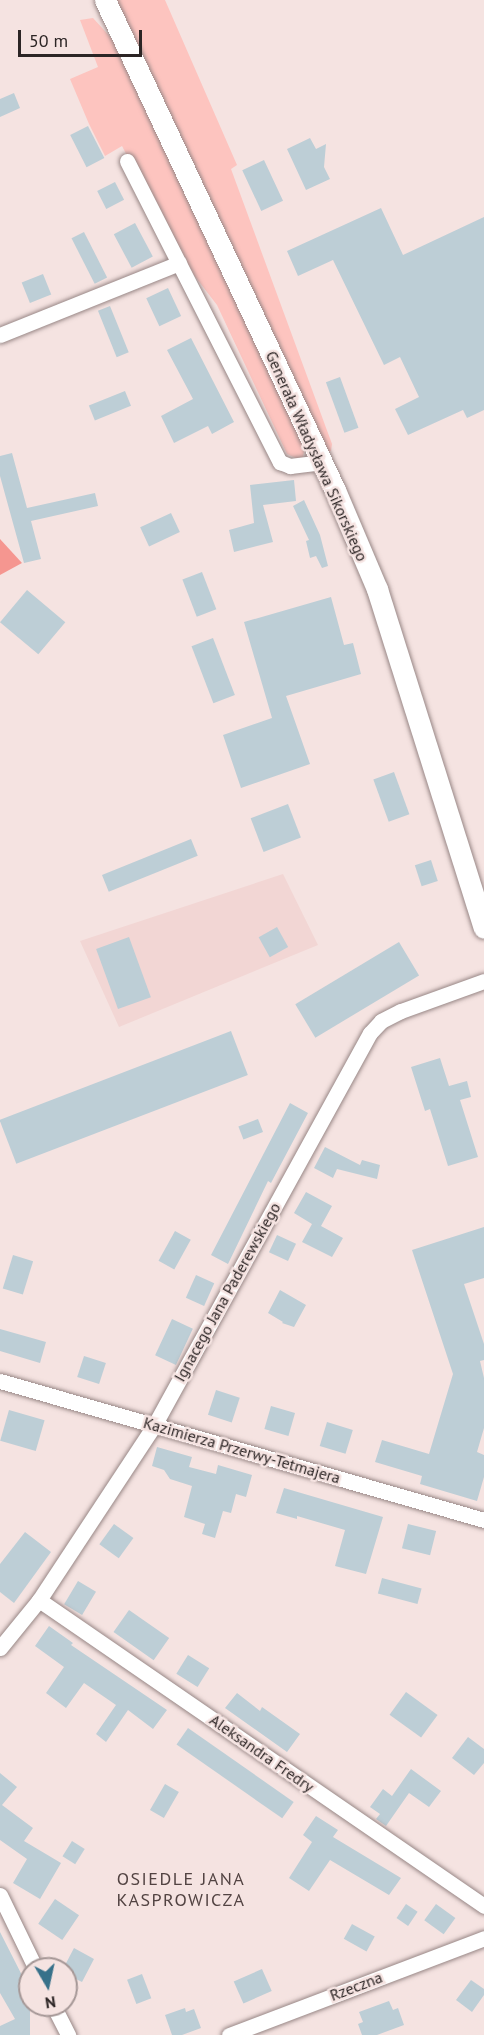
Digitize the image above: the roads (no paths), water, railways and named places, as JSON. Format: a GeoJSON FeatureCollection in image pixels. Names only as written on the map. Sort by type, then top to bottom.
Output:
{"type":"FeatureCollection","features":[{"type":"Feature","properties":{"kind":"main road","name":"Generała Władysława Sikorskiego"},"geometry":{"type":"LineString","coordinates":[[105,0],[321,462],[377,589],[484,928]]}},
{"type":"Feature","properties":{"kind":"street"},"geometry":{"type":"LineString","coordinates":[[127,161],[280,462],[290,466],[321,462]]}},
{"type":"Feature","properties":{"kind":"street"},"geometry":{"type":"LineString","coordinates":[[0,336],[179,263]]}},
{"type":"Feature","properties":{"kind":"street","name":"Ignacego Jana Paderewskiego"},"geometry":{"type":"LineString","coordinates":[[0,1648],[39,1600],[155,1424],[370,1033],[381,1021],[400,1011],[484,981]]}},
{"type":"Feature","properties":{"kind":"street","name":"Kazimierza Przerwy-Tetmajera"},"geometry":{"type":"LineString","coordinates":[[0,1381],[484,1520]]}},
{"type":"Feature","properties":{"kind":"street","name":"Aleksandra Fredry"},"geometry":{"type":"LineString","coordinates":[[39,1600],[484,1906]]}},
{"type":"Feature","properties":{"kind":"street"},"geometry":{"type":"LineString","coordinates":[[0,1895],[30,1957]]}},
{"type":"Feature","properties":{"kind":"street","name":"Rzeczna"},"geometry":{"type":"LineString","coordinates":[[229,2035],[484,1938]]}},
{"type":"Feature","properties":{"kind":"street"},"geometry":{"type":"LineString","coordinates":[[59,2017],[68,2035]]}},
{"type":"Feature","properties":{"kind":"district","name":"OSIEDLE JANA KASPROWICZA"},"geometry":{"type":"Point","coordinates":[181,1890]}}]}
